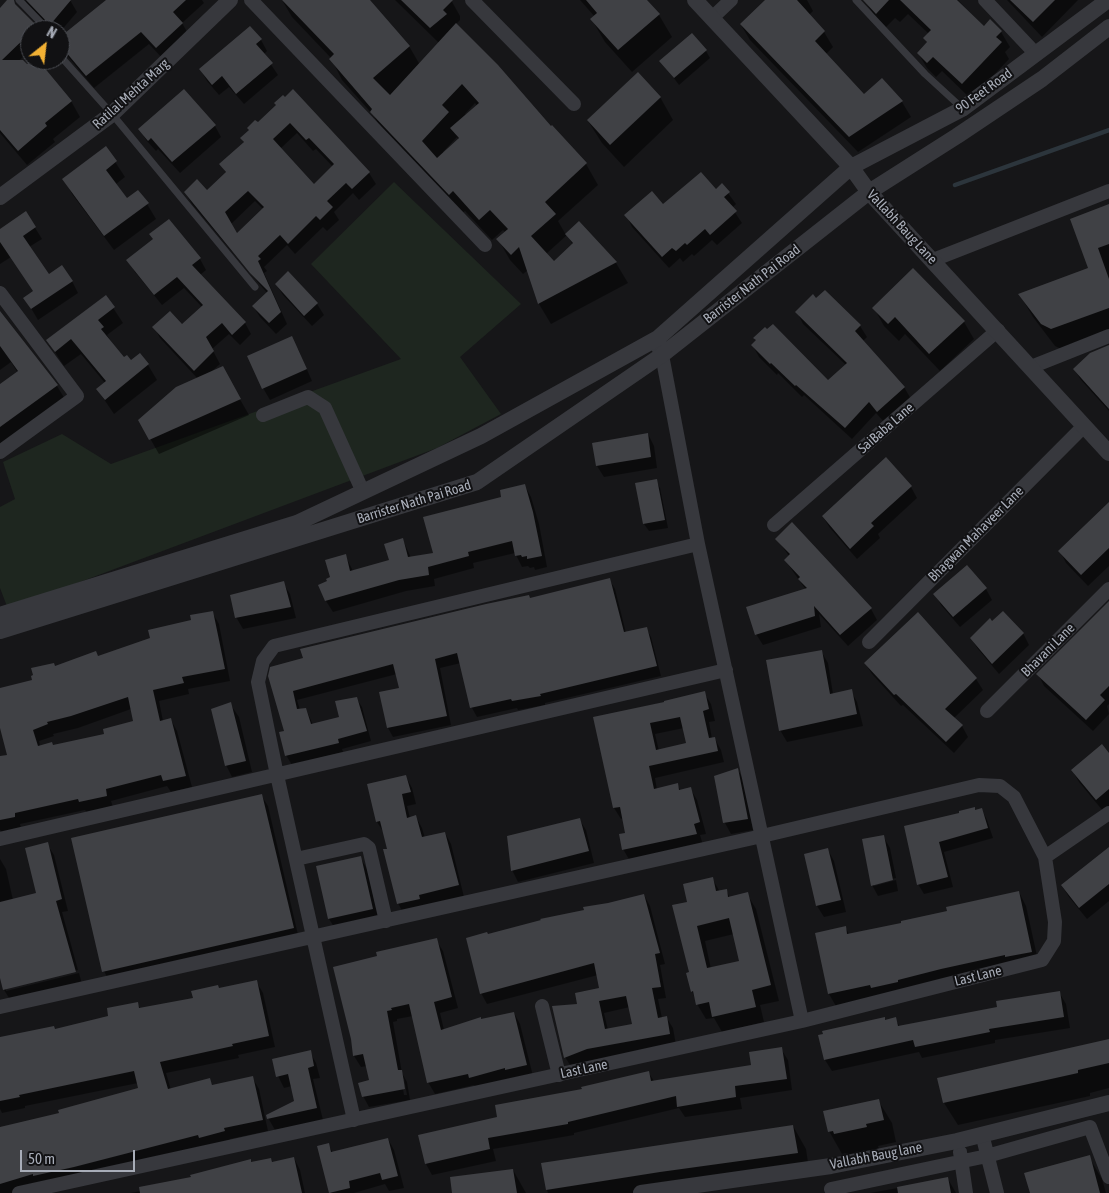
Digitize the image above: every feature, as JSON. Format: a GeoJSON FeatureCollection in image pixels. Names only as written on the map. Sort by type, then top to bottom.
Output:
{"type":"FeatureCollection","features":[{"type":"Feature","properties":{"kind":"street"},"geometry":{"type":"LineString","coordinates":[[251,0],[485,245]]}},
{"type":"Feature","properties":{"kind":"street"},"geometry":{"type":"LineString","coordinates":[[472,0],[574,104]]}},
{"type":"Feature","properties":{"kind":"street","name":"Vallabh Baug Lane"},"geometry":{"type":"LineString","coordinates":[[695,0],[851,167],[869,192],[998,330],[1109,453]]}},
{"type":"Feature","properties":{"kind":"street"},"geometry":{"type":"LineString","coordinates":[[712,18],[731,0]]}},
{"type":"Feature","properties":{"kind":"street"},"geometry":{"type":"LineString","coordinates":[[985,0],[1035,53]]}},
{"type":"Feature","properties":{"kind":"street","name":"90 Feet Road"},"geometry":{"type":"LineString","coordinates":[[0,615],[297,523],[482,436],[655,340],[851,167],[962,109],[1108,0]]}},
{"type":"Feature","properties":{"kind":"street","name":"Ratilal Mehta Marg"},"geometry":{"type":"LineString","coordinates":[[0,197],[112,114],[224,2]]}},
{"type":"Feature","properties":{"kind":"street","name":"Barrister Nath Pai Road"},"geometry":{"type":"LineString","coordinates":[[0,631],[477,482],[662,355],[869,192],[1034,84],[1109,27]]}},
{"type":"Feature","properties":{"kind":"street"},"geometry":{"type":"LineString","coordinates":[[932,260],[1109,191]]}},
{"type":"Feature","properties":{"kind":"street"},"geometry":{"type":"LineString","coordinates":[[0,294],[77,396],[0,452]]}},
{"type":"Feature","properties":{"kind":"street","name":"SaiBaba Lane"},"geometry":{"type":"LineString","coordinates":[[774,525],[998,330]]}},
{"type":"Feature","properties":{"kind":"street"},"geometry":{"type":"LineString","coordinates":[[1031,367],[1109,336]]}},
{"type":"Feature","properties":{"kind":"street"},"geometry":{"type":"LineString","coordinates":[[655,340],[662,355],[698,544],[802,1021]]}},
{"type":"Feature","properties":{"kind":"street"},"geometry":{"type":"LineString","coordinates":[[263,415],[308,397],[325,408],[363,492]]}},
{"type":"Feature","properties":{"kind":"street","name":"Bhagwan Mahaveer Lane"},"geometry":{"type":"LineString","coordinates":[[869,642],[1084,426]]}},
{"type":"Feature","properties":{"kind":"street"},"geometry":{"type":"LineString","coordinates":[[354,1120],[276,775],[258,682],[263,661],[274,646],[698,544]]}},
{"type":"Feature","properties":{"kind":"street","name":"Bhavani Lane"},"geometry":{"type":"LineString","coordinates":[[987,711],[1109,589]]}},
{"type":"Feature","properties":{"kind":"street"},"geometry":{"type":"LineString","coordinates":[[0,839],[726,670]]}},
{"type":"Feature","properties":{"kind":"street","name":"Last Lane"},"geometry":{"type":"LineString","coordinates":[[0,1007],[762,836],[980,785],[1000,786],[1014,797],[1045,857],[1055,922],[1054,940],[1042,960],[802,1021],[19,1193]]}},
{"type":"Feature","properties":{"kind":"street"},"geometry":{"type":"LineString","coordinates":[[1045,857],[1109,813]]}},
{"type":"Feature","properties":{"kind":"street"},"geometry":{"type":"LineString","coordinates":[[296,859],[364,844],[367,846],[386,921]]}},
{"type":"Feature","properties":{"kind":"street"},"geometry":{"type":"LineString","coordinates":[[542,1006],[559,1075]]}},
{"type":"Feature","properties":{"kind":"street","name":"Vallabh Baug lane"},"geometry":{"type":"LineString","coordinates":[[641,1193],[825,1167],[957,1140],[1109,1102]]}},
{"type":"Feature","properties":{"kind":"street"},"geometry":{"type":"LineString","coordinates":[[825,1167],[832,1191],[961,1160],[987,1156],[1090,1127],[1109,1178]]}},
{"type":"Feature","properties":{"kind":"street"},"geometry":{"type":"LineString","coordinates":[[982,1134],[997,1193]]}},
{"type":"Feature","properties":{"kind":"street"},"geometry":{"type":"LineString","coordinates":[[957,1140],[966,1193]]}},
{"type":"Feature","properties":{"kind":"lane"},"geometry":{"type":"LineString","coordinates":[[20,0],[39,20]]}},
{"type":"Feature","properties":{"kind":"lane"},"geometry":{"type":"LineString","coordinates":[[856,0],[925,74],[962,109]]}},
{"type":"Feature","properties":{"kind":"lane"},"geometry":{"type":"LineString","coordinates":[[70,67],[112,114],[255,288]]}},
{"type":"Feature","properties":{"kind":"shaded area"},"geometry":{"type":"Polygon","coordinates":[[[394,182],[521,304],[460,357],[501,414],[437,448],[8,609],[0,588],[0,507],[15,499],[3,462],[62,434],[111,464],[401,359],[311,264],[394,182]]]}},
{"type":"Feature","properties":{"kind":"building"},"geometry":{"type":"Polygon","coordinates":[[[7,0],[14,0],[15,4],[31,20],[20,20],[20,43],[2,60],[20,60],[20,70],[46,70],[72,101],[45,123],[47,126],[18,151],[0,130],[0,8],[7,0]]]}},
{"type":"Feature","properties":{"kind":"building"},"geometry":{"type":"Polygon","coordinates":[[[26,0],[71,0],[54,20],[45,20],[26,0]]]}},
{"type":"Feature","properties":{"kind":"building"},"geometry":{"type":"Polygon","coordinates":[[[106,0],[186,0],[173,12],[183,23],[156,48],[141,32],[86,76],[70,57],[70,29],[106,0]]]}},
{"type":"Feature","properties":{"kind":"building"},"geometry":{"type":"Polygon","coordinates":[[[282,0],[370,0],[410,46],[373,78],[390,95],[456,23],[498,65],[551,126],[587,163],[545,202],[556,214],[531,236],[554,261],[573,243],[565,234],[579,221],[617,262],[538,304],[519,247],[511,255],[496,239],[508,229],[490,210],[479,220],[453,191],[449,195],[370,112],[372,109],[329,59],[334,54],[282,0]],[[462,84],[442,105],[449,112],[422,141],[437,158],[459,138],[450,128],[479,103],[462,84]]]}},
{"type":"Feature","properties":{"kind":"building"},"geometry":{"type":"Polygon","coordinates":[[[401,0],[453,0],[443,10],[447,14],[430,28],[401,0]]]}},
{"type":"Feature","properties":{"kind":"building"},"geometry":{"type":"Polygon","coordinates":[[[586,0],[647,0],[660,14],[618,50],[590,19],[597,13],[586,0]]]}},
{"type":"Feature","properties":{"kind":"building"},"geometry":{"type":"Polygon","coordinates":[[[765,0],[797,0],[825,31],[815,41],[864,94],[882,78],[903,101],[849,137],[740,24],[765,0]]]}},
{"type":"Feature","properties":{"kind":"building"},"geometry":{"type":"Polygon","coordinates":[[[863,0],[889,0],[876,14],[863,0]]]}},
{"type":"Feature","properties":{"kind":"building"},"geometry":{"type":"Polygon","coordinates":[[[900,0],[957,0],[984,26],[990,19],[1002,31],[996,37],[1002,42],[962,84],[933,57],[927,63],[917,53],[927,42],[923,38],[931,30],[900,0]]]}},
{"type":"Feature","properties":{"kind":"building"},"geometry":{"type":"Polygon","coordinates":[[[1010,0],[1055,0],[1033,22],[1010,0]]]}},
{"type":"Feature","properties":{"kind":"building"},"geometry":{"type":"Polygon","coordinates":[[[250,26],[262,39],[256,44],[273,63],[236,94],[222,76],[212,85],[199,69],[250,26]]]}},
{"type":"Feature","properties":{"kind":"building"},"geometry":{"type":"Polygon","coordinates":[[[692,33],[707,50],[674,78],[659,61],[692,33]]]}},
{"type":"Feature","properties":{"kind":"building"},"geometry":{"type":"Polygon","coordinates":[[[638,72],[661,97],[610,145],[587,120],[638,72]]]}},
{"type":"Feature","properties":{"kind":"building"},"geometry":{"type":"Polygon","coordinates":[[[184,89],[216,125],[172,162],[151,138],[148,141],[138,129],[184,89]]]}},
{"type":"Feature","properties":{"kind":"building"},"geometry":{"type":"Polygon","coordinates":[[[293,89],[370,172],[352,189],[346,183],[327,201],[333,207],[320,220],[316,216],[288,244],[280,235],[258,256],[261,259],[258,261],[281,312],[269,323],[252,306],[268,291],[250,273],[184,192],[197,179],[207,190],[226,172],[219,164],[244,142],[240,138],[249,130],[247,128],[255,120],[258,122],[276,105],[274,103],[283,95],[285,97],[293,89]],[[290,123],[273,139],[314,184],[334,164],[309,138],[306,140],[290,123]],[[248,191],[225,212],[237,233],[264,207],[248,191]]]}},
{"type":"Feature","properties":{"kind":"building"},"geometry":{"type":"Polygon","coordinates":[[[106,146],[117,161],[106,170],[127,198],[138,190],[149,203],[104,236],[62,179],[106,146]]]}},
{"type":"Feature","properties":{"kind":"building"},"geometry":{"type":"Polygon","coordinates":[[[701,172],[716,189],[722,183],[730,192],[724,197],[737,211],[710,235],[705,229],[687,245],[685,243],[676,251],[672,248],[662,257],[624,215],[652,191],[663,204],[701,172]]]}},
{"type":"Feature","properties":{"kind":"building"},"geometry":{"type":"Polygon","coordinates":[[[1109,204],[1109,244],[1098,248],[1109,279],[1109,308],[1051,329],[1041,324],[1018,294],[1088,268],[1070,219],[1109,204]]]}},
{"type":"Feature","properties":{"kind":"building"},"geometry":{"type":"Polygon","coordinates":[[[26,211],[36,227],[23,236],[49,274],[62,265],[73,281],[31,309],[23,298],[33,291],[0,242],[0,229],[26,211]]]}},
{"type":"Feature","properties":{"kind":"building"},"geometry":{"type":"Polygon","coordinates":[[[169,219],[201,258],[192,265],[246,322],[232,335],[222,323],[206,337],[214,351],[194,371],[152,327],[170,311],[182,324],[203,305],[177,277],[154,295],[126,260],[153,239],[149,234],[169,219]]]}},
{"type":"Feature","properties":{"kind":"building"},"geometry":{"type":"Polygon","coordinates":[[[913,268],[965,321],[929,354],[895,317],[888,324],[872,308],[913,268]]]}},
{"type":"Feature","properties":{"kind":"building"},"geometry":{"type":"Polygon","coordinates":[[[288,271],[318,303],[304,316],[275,284],[288,271]]]}},
{"type":"Feature","properties":{"kind":"building"},"geometry":{"type":"Polygon","coordinates":[[[825,290],[861,325],[855,331],[905,387],[877,412],[869,402],[845,428],[770,364],[751,345],[756,340],[753,338],[765,327],[767,329],[773,324],[828,380],[847,363],[795,312],[813,294],[816,298],[825,290]]]}},
{"type":"Feature","properties":{"kind":"building"},"geometry":{"type":"Polygon","coordinates":[[[106,295],[115,307],[98,320],[104,327],[101,329],[124,357],[127,355],[131,360],[140,353],[149,364],[105,400],[96,389],[106,381],[71,339],[55,352],[46,340],[106,295]]]}},
{"type":"Feature","properties":{"kind":"building"},"geometry":{"type":"Polygon","coordinates":[[[0,311],[58,385],[0,427],[0,384],[18,371],[0,346],[0,311]]]}},
{"type":"Feature","properties":{"kind":"building"},"geometry":{"type":"Polygon","coordinates":[[[292,336],[307,369],[262,389],[247,356],[292,336]]]}},
{"type":"Feature","properties":{"kind":"building"},"geometry":{"type":"Polygon","coordinates":[[[1109,345],[1109,409],[1073,369],[1090,353],[1109,345]]]}},
{"type":"Feature","properties":{"kind":"building"},"geometry":{"type":"Polygon","coordinates":[[[223,366],[241,399],[149,440],[138,420],[176,387],[223,366]]]}},
{"type":"Feature","properties":{"kind":"building"},"geometry":{"type":"Polygon","coordinates":[[[648,433],[651,457],[596,466],[592,443],[648,433]]]}},
{"type":"Feature","properties":{"kind":"building"},"geometry":{"type":"Polygon","coordinates":[[[886,457],[912,486],[871,523],[874,526],[850,549],[822,516],[886,457]]]}},
{"type":"Feature","properties":{"kind":"building"},"geometry":{"type":"Polygon","coordinates":[[[657,479],[665,520],[643,524],[635,483],[657,479]]]}},
{"type":"Feature","properties":{"kind":"building"},"geometry":{"type":"Polygon","coordinates":[[[525,484],[542,556],[527,559],[527,556],[515,556],[512,541],[468,552],[469,556],[428,567],[429,575],[399,580],[325,601],[318,585],[327,581],[326,579],[330,577],[325,560],[346,554],[350,571],[389,560],[384,544],[403,538],[408,557],[433,553],[423,517],[501,497],[500,490],[525,484]]]}},
{"type":"Feature","properties":{"kind":"building"},"geometry":{"type":"Polygon","coordinates":[[[1109,502],[1109,548],[1081,575],[1058,551],[1109,502]]]}},
{"type":"Feature","properties":{"kind":"building"},"geometry":{"type":"Polygon","coordinates":[[[792,522],[872,608],[840,635],[814,606],[815,616],[755,635],[746,607],[807,588],[798,579],[800,577],[784,560],[790,554],[775,539],[792,522]]]}},
{"type":"Feature","properties":{"kind":"building"},"geometry":{"type":"Polygon","coordinates":[[[967,565],[987,588],[953,617],[933,594],[967,565]]]}},
{"type":"Feature","properties":{"kind":"building"},"geometry":{"type":"Polygon","coordinates":[[[610,578],[624,632],[647,627],[657,666],[540,694],[541,696],[512,701],[511,699],[470,708],[457,653],[435,659],[447,716],[387,728],[379,692],[399,688],[393,664],[293,691],[297,709],[306,708],[311,724],[339,717],[335,701],[357,697],[367,731],[338,739],[339,743],[285,756],[279,732],[284,731],[268,676],[270,667],[303,658],[300,649],[486,604],[529,595],[530,598],[610,578]]]}},
{"type":"Feature","properties":{"kind":"building"},"geometry":{"type":"Polygon","coordinates":[[[284,581],[291,607],[235,618],[230,595],[284,581]]]}},
{"type":"Feature","properties":{"kind":"building"},"geometry":{"type":"Polygon","coordinates":[[[1109,601],[1109,686],[1100,695],[1105,700],[1086,720],[1036,674],[1109,601]]]}},
{"type":"Feature","properties":{"kind":"building"},"geometry":{"type":"Polygon","coordinates":[[[213,611],[225,669],[182,677],[184,683],[153,690],[160,721],[171,718],[186,776],[163,781],[161,775],[106,789],[107,796],[79,802],[78,799],[15,813],[15,817],[0,820],[0,756],[7,755],[0,728],[0,688],[32,680],[31,668],[54,663],[55,666],[96,651],[98,656],[150,638],[148,630],[191,620],[190,615],[213,611]],[[128,697],[47,722],[48,724],[33,730],[38,746],[52,742],[53,745],[104,734],[103,729],[133,721],[128,697]]]}},
{"type":"Feature","properties":{"kind":"building"},"geometry":{"type":"Polygon","coordinates":[[[1003,611],[1024,633],[992,664],[970,638],[990,618],[992,621],[1003,611]]]}},
{"type":"Feature","properties":{"kind":"building"},"geometry":{"type":"Polygon","coordinates":[[[918,612],[977,678],[945,709],[963,725],[946,742],[896,694],[894,695],[864,663],[918,612]]]}},
{"type":"Feature","properties":{"kind":"building"},"geometry":{"type":"Polygon","coordinates":[[[822,650],[830,694],[852,689],[857,714],[779,731],[766,660],[822,650]]]}},
{"type":"Feature","properties":{"kind":"building"},"geometry":{"type":"Polygon","coordinates":[[[705,691],[709,709],[703,711],[709,738],[715,737],[718,751],[649,766],[654,789],[678,783],[679,790],[691,787],[700,822],[694,824],[697,834],[622,850],[619,834],[625,833],[620,807],[613,808],[593,717],[705,691]],[[680,717],[650,723],[656,750],[686,743],[680,717]]]}},
{"type":"Feature","properties":{"kind":"building"},"geometry":{"type":"Polygon","coordinates":[[[231,702],[246,761],[225,766],[211,709],[231,702]]]}},
{"type":"Feature","properties":{"kind":"building"},"geometry":{"type":"Polygon","coordinates":[[[1102,744],[1109,753],[1109,789],[1096,800],[1071,770],[1102,744]]]}},
{"type":"Feature","properties":{"kind":"building"},"geometry":{"type":"Polygon","coordinates":[[[738,768],[748,819],[723,823],[714,776],[738,768]]]}},
{"type":"Feature","properties":{"kind":"building"},"geometry":{"type":"Polygon","coordinates":[[[406,775],[411,792],[402,794],[407,818],[416,815],[422,837],[445,832],[459,885],[419,895],[420,899],[397,904],[383,849],[387,849],[380,821],[376,822],[367,784],[406,775]]]}},
{"type":"Feature","properties":{"kind":"building"},"geometry":{"type":"Polygon","coordinates":[[[262,794],[294,928],[102,972],[71,838],[262,794]]]}},
{"type":"Feature","properties":{"kind":"building"},"geometry":{"type":"Polygon","coordinates":[[[975,807],[975,810],[982,808],[988,828],[939,842],[948,877],[917,885],[904,826],[959,813],[959,811],[975,807]]]}},
{"type":"Feature","properties":{"kind":"building"},"geometry":{"type":"Polygon","coordinates":[[[580,818],[589,851],[511,871],[507,836],[580,818]]]}},
{"type":"Feature","properties":{"kind":"building"},"geometry":{"type":"Polygon","coordinates":[[[884,835],[893,880],[871,886],[862,839],[884,835]]]}},
{"type":"Feature","properties":{"kind":"building"},"geometry":{"type":"Polygon","coordinates":[[[48,842],[62,899],[56,901],[76,972],[3,990],[0,978],[0,902],[36,893],[25,848],[48,842]]]}},
{"type":"Feature","properties":{"kind":"building"},"geometry":{"type":"Polygon","coordinates":[[[1109,847],[1109,884],[1079,908],[1061,885],[1109,847]]]}},
{"type":"Feature","properties":{"kind":"building"},"geometry":{"type":"Polygon","coordinates":[[[828,848],[841,900],[816,906],[804,854],[828,848]]]}},
{"type":"Feature","properties":{"kind":"building"},"geometry":{"type":"Polygon","coordinates":[[[361,856],[373,909],[328,919],[316,866],[361,856]]]}},
{"type":"Feature","properties":{"kind":"building"},"geometry":{"type":"Polygon","coordinates":[[[713,877],[716,891],[727,889],[728,897],[748,892],[771,985],[752,990],[756,1007],[712,1017],[709,1002],[696,1005],[686,973],[689,972],[672,905],[687,902],[683,884],[713,877]],[[729,918],[697,926],[707,968],[739,961],[729,918]]]}},
{"type":"Feature","properties":{"kind":"building"},"geometry":{"type":"Polygon","coordinates":[[[1019,891],[1032,952],[1005,957],[1005,955],[941,969],[871,988],[870,985],[828,994],[815,933],[846,926],[847,934],[901,923],[901,921],[947,911],[946,907],[1019,891]]]}},
{"type":"Feature","properties":{"kind":"building"},"geometry":{"type":"Polygon","coordinates":[[[644,894],[660,953],[655,954],[661,987],[652,988],[658,1018],[667,1016],[670,1034],[587,1049],[564,1058],[552,1006],[577,1004],[575,993],[599,988],[594,963],[480,994],[466,938],[584,910],[583,907],[644,894]],[[626,996],[599,1001],[605,1029],[632,1024],[626,996]]]}},
{"type":"Feature","properties":{"kind":"building"},"geometry":{"type":"Polygon","coordinates":[[[437,938],[452,997],[434,1002],[441,1030],[481,1017],[481,1019],[514,1012],[527,1065],[505,1070],[505,1068],[469,1078],[468,1074],[427,1083],[409,1004],[391,1008],[392,1010],[387,1011],[398,1070],[402,1070],[405,1089],[362,1097],[358,1083],[369,1080],[363,1054],[353,1056],[351,1039],[333,967],[377,956],[376,952],[437,938]]]}},
{"type":"Feature","properties":{"kind":"building"},"geometry":{"type":"Polygon","coordinates":[[[257,980],[269,1036],[160,1062],[168,1089],[210,1078],[212,1085],[253,1076],[263,1120],[224,1128],[225,1131],[199,1138],[198,1135],[74,1167],[33,1176],[33,1174],[0,1184],[0,1127],[59,1113],[58,1110],[138,1088],[134,1071],[19,1095],[20,1097],[0,1101],[0,1037],[54,1026],[55,1029],[108,1016],[107,1008],[138,1002],[139,1008],[193,998],[191,991],[218,985],[219,988],[257,980]]]}},
{"type":"Feature","properties":{"kind":"building"},"geometry":{"type":"Polygon","coordinates":[[[1060,991],[1064,1017],[989,1029],[990,1032],[915,1047],[913,1040],[824,1060],[818,1035],[823,1034],[822,1031],[885,1017],[885,1020],[896,1017],[898,1026],[997,1007],[996,1001],[1060,991]]]}},
{"type":"Feature","properties":{"kind":"building"},"geometry":{"type":"Polygon","coordinates":[[[1109,1039],[1109,1063],[1078,1070],[1078,1073],[943,1103],[937,1078],[1109,1039]]]}},
{"type":"Feature","properties":{"kind":"building"},"geometry":{"type":"Polygon","coordinates":[[[782,1047],[787,1079],[735,1086],[736,1097],[677,1107],[676,1096],[568,1122],[568,1124],[488,1138],[490,1149],[425,1164],[418,1135],[497,1117],[495,1105],[582,1089],[581,1087],[649,1071],[651,1081],[751,1065],[749,1052],[782,1047]]]}},
{"type":"Feature","properties":{"kind":"building"},"geometry":{"type":"Polygon","coordinates":[[[311,1050],[314,1066],[308,1068],[317,1108],[267,1119],[266,1115],[294,1101],[288,1074],[276,1077],[272,1059],[311,1050]]]}},
{"type":"Feature","properties":{"kind":"building"},"geometry":{"type":"Polygon","coordinates":[[[879,1099],[884,1120],[866,1124],[867,1127],[834,1134],[833,1131],[828,1132],[823,1111],[879,1099]]]}},
{"type":"Feature","properties":{"kind":"building"},"geometry":{"type":"Polygon","coordinates":[[[793,1125],[798,1153],[546,1190],[541,1163],[793,1125]]]}},
{"type":"Feature","properties":{"kind":"building"},"geometry":{"type":"Polygon","coordinates":[[[388,1138],[398,1176],[382,1180],[380,1173],[349,1181],[350,1188],[329,1193],[317,1146],[329,1143],[331,1152],[388,1138]]]}},
{"type":"Feature","properties":{"kind":"building"},"geometry":{"type":"Polygon","coordinates":[[[1090,1155],[1100,1193],[1030,1193],[1024,1173],[1090,1155]]]}},
{"type":"Feature","properties":{"kind":"building"},"geometry":{"type":"Polygon","coordinates":[[[294,1157],[302,1193],[140,1193],[139,1187],[191,1177],[190,1175],[251,1159],[251,1162],[271,1158],[272,1162],[294,1157]]]}},
{"type":"Feature","properties":{"kind":"building"},"geometry":{"type":"Polygon","coordinates":[[[513,1169],[517,1193],[452,1193],[450,1177],[513,1169]]]}},
{"type":"Feature","properties":{"kind":"building"},"geometry":{"type":"Polygon","coordinates":[[[948,1177],[951,1193],[898,1193],[897,1187],[948,1177]]]}},
{"type":"Feature","properties":{"kind":"waterway"},"geometry":{"type":"LineString","coordinates":[[955,185],[1109,130]]}}]}
